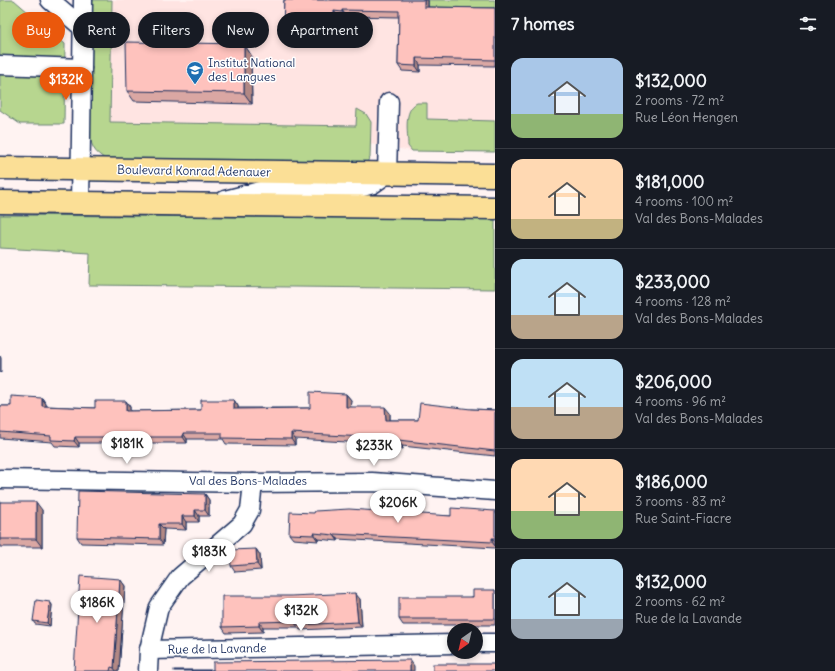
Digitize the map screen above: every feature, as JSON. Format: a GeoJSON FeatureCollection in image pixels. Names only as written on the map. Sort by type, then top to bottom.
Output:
{"type":"FeatureCollection","features":[{"type":"Feature","properties":{"kind":"main road","name":"Boulevard Konrad Adenauer"},"geometry":{"type":"LineString","coordinates":[[0,168],[495,175]]}},
{"type":"Feature","properties":{"kind":"main road","name":"Boulevard Konrad Adenauer"},"geometry":{"type":"LineString","coordinates":[[0,202],[495,208]]}},
{"type":"Feature","properties":{"kind":"street"},"geometry":{"type":"LineString","coordinates":[[50,0],[73,20]]}},
{"type":"Feature","properties":{"kind":"street"},"geometry":{"type":"LineString","coordinates":[[83,0],[83,12]]}},
{"type":"Feature","properties":{"kind":"street"},"geometry":{"type":"LineString","coordinates":[[80,203],[82,48]]}},
{"type":"Feature","properties":{"kind":"street"},"geometry":{"type":"LineString","coordinates":[[0,65],[82,68]]}},
{"type":"Feature","properties":{"kind":"street"},"geometry":{"type":"LineString","coordinates":[[387,174],[389,102]]}},
{"type":"Feature","properties":{"kind":"street","name":"Boulevard Konrad Adenauer"},"geometry":{"type":"LineString","coordinates":[[209,205],[260,191],[355,189],[373,184],[387,174]]}},
{"type":"Feature","properties":{"kind":"street","name":"Val des Bons-Malades"},"geometry":{"type":"LineString","coordinates":[[0,479],[372,482],[495,491]]}},
{"type":"Feature","properties":{"kind":"street"},"geometry":{"type":"LineString","coordinates":[[148,671],[149,650],[159,607],[180,577],[242,524],[250,510],[253,482]]}},
{"type":"Feature","properties":{"kind":"street"},"geometry":{"type":"LineString","coordinates":[[483,643],[495,643]]}},
{"type":"Feature","properties":{"kind":"street","name":"Rue de la Lavande"},"geometry":{"type":"LineString","coordinates":[[149,650],[447,644]]}},
{"type":"Feature","properties":{"kind":"shaded area"},"geometry":{"type":"Polygon","coordinates":[[[112,0],[349,0],[349,12],[277,12],[277,48],[373,48],[373,16],[495,14],[495,121],[426,119],[408,146],[412,151],[370,144],[371,122],[357,109],[357,126],[110,122],[111,48],[130,48],[130,12],[112,12],[112,0]]]}},
{"type":"Feature","properties":{"kind":"green space"},"geometry":{"type":"Polygon","coordinates":[[[0,0],[14,0],[28,12],[12,12],[12,48],[65,48],[64,124],[20,124],[0,110],[0,0]]]}},
{"type":"Feature","properties":{"kind":"green space"},"geometry":{"type":"Polygon","coordinates":[[[92,0],[112,0],[112,12],[92,12],[92,0]]]}},
{"type":"Feature","properties":{"kind":"green space"},"geometry":{"type":"Polygon","coordinates":[[[349,0],[362,12],[349,12],[349,0]]]}},
{"type":"Feature","properties":{"kind":"green space"},"geometry":{"type":"Polygon","coordinates":[[[428,0],[495,0],[495,14],[428,13],[428,0]]]}},
{"type":"Feature","properties":{"kind":"green space"},"geometry":{"type":"Polygon","coordinates":[[[91,48],[111,48],[110,122],[356,126],[357,109],[366,114],[371,122],[370,158],[365,164],[112,161],[102,157],[93,148],[90,134],[91,48]]]}},
{"type":"Feature","properties":{"kind":"green space"},"geometry":{"type":"Polygon","coordinates":[[[417,103],[427,103],[427,119],[495,121],[495,152],[412,151],[408,146],[407,122],[410,111],[417,103]]]}},
{"type":"Feature","properties":{"kind":"green space"},"geometry":{"type":"Polygon","coordinates":[[[0,215],[495,219],[495,289],[89,285],[90,253],[0,248],[0,215]]]}},
{"type":"Feature","properties":{"kind":"building"},"geometry":{"type":"Polygon","coordinates":[[[284,0],[424,0],[424,7],[495,8],[495,60],[416,58],[416,66],[398,65],[399,11],[342,10],[342,12],[284,12],[284,0]]]}},
{"type":"Feature","properties":{"kind":"building"},"geometry":{"type":"Polygon","coordinates":[[[130,42],[138,42],[138,48],[204,48],[204,43],[212,43],[212,48],[244,48],[244,93],[127,91],[126,48],[130,48],[130,42]]]}},
{"type":"Feature","properties":{"kind":"building"},"geometry":{"type":"Polygon","coordinates":[[[310,392],[346,394],[346,407],[385,407],[386,420],[418,420],[420,403],[471,409],[495,410],[495,451],[398,440],[398,443],[364,444],[364,437],[291,433],[291,439],[222,438],[222,433],[183,433],[183,437],[75,437],[74,441],[51,440],[51,436],[0,432],[0,406],[11,406],[11,396],[42,398],[42,406],[95,408],[95,401],[126,401],[126,411],[201,410],[201,400],[234,400],[234,409],[310,408],[310,392]]]}},
{"type":"Feature","properties":{"kind":"building"},"geometry":{"type":"Polygon","coordinates":[[[78,491],[205,494],[205,510],[195,510],[195,516],[182,516],[182,524],[159,524],[159,539],[77,537],[78,491]]]}},
{"type":"Feature","properties":{"kind":"building"},"geometry":{"type":"Polygon","coordinates":[[[0,502],[36,502],[36,539],[0,539],[0,502]]]}},
{"type":"Feature","properties":{"kind":"building"},"geometry":{"type":"Polygon","coordinates":[[[451,508],[495,511],[495,538],[492,538],[492,542],[314,533],[314,535],[289,534],[290,512],[314,513],[315,511],[349,509],[451,516],[451,508]]]}},
{"type":"Feature","properties":{"kind":"building"},"geometry":{"type":"Polygon","coordinates":[[[256,549],[257,564],[231,566],[230,550],[256,549]]]}},
{"type":"Feature","properties":{"kind":"building"},"geometry":{"type":"Polygon","coordinates":[[[80,576],[120,579],[114,668],[111,667],[110,671],[74,671],[80,576]]]}},
{"type":"Feature","properties":{"kind":"building"},"geometry":{"type":"Polygon","coordinates":[[[473,590],[495,590],[495,619],[399,619],[399,597],[473,597],[473,590]]]}},
{"type":"Feature","properties":{"kind":"building"},"geometry":{"type":"Polygon","coordinates":[[[355,593],[358,622],[296,625],[296,621],[259,622],[259,626],[222,627],[222,596],[291,596],[355,593]]]}},
{"type":"Feature","properties":{"kind":"building"},"geometry":{"type":"Polygon","coordinates":[[[36,600],[50,602],[47,623],[33,621],[36,600]]]}},
{"type":"Feature","properties":{"kind":"building"},"geometry":{"type":"Polygon","coordinates":[[[410,660],[410,671],[213,671],[213,662],[410,660]]]}},
{"type":"Feature","properties":{"kind":"building"},"geometry":{"type":"Polygon","coordinates":[[[433,664],[495,664],[495,671],[433,671],[433,664]]]}},
{"type":"Feature","properties":{"kind":"building"},"geometry":{"type":"Polygon","coordinates":[[[213,670],[213,671],[174,671],[213,670]]]}},
{"type":"Feature","properties":{"kind":"place","name":"Institut National des Langues"},"geometry":{"type":"Point","coordinates":[195,85]}}]}
